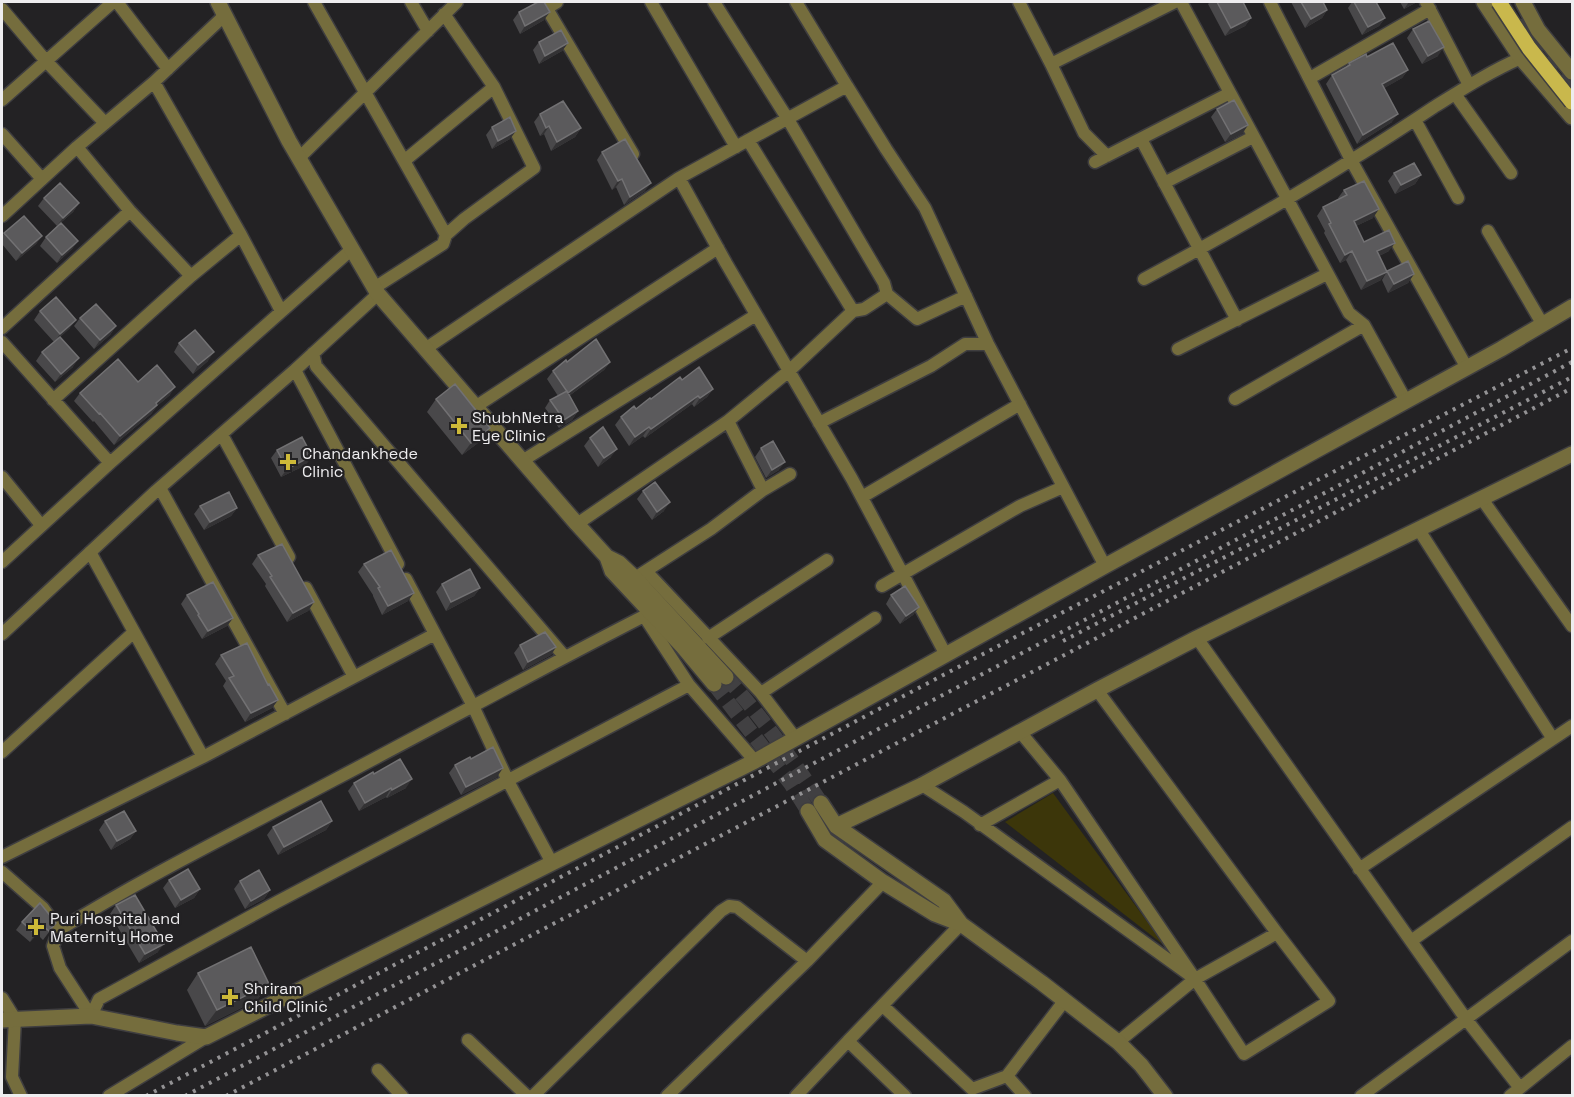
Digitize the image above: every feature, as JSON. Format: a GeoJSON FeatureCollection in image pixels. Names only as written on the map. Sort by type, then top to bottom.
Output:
{"type":"FeatureCollection","features":[{"type":"Feature","properties":{"kind":"main road"},"geometry":{"type":"LineString","coordinates":[[1499,2],[1529,48],[1572,102]]}},
{"type":"Feature","properties":{"kind":"street"},"geometry":{"type":"LineString","coordinates":[[2,100],[115,2],[168,69]]}},
{"type":"Feature","properties":{"kind":"street"},"geometry":{"type":"LineString","coordinates":[[314,2],[446,235]]}},
{"type":"Feature","properties":{"kind":"street"},"geometry":{"type":"LineString","coordinates":[[411,2],[428,31]]}},
{"type":"Feature","properties":{"kind":"street"},"geometry":{"type":"LineString","coordinates":[[299,158],[457,2]]}},
{"type":"Feature","properties":{"kind":"street"},"geometry":{"type":"LineString","coordinates":[[651,2],[736,147]]}},
{"type":"Feature","properties":{"kind":"street"},"geometry":{"type":"LineString","coordinates":[[714,2],[789,121],[884,283],[887,294],[916,319],[966,296]]}},
{"type":"Feature","properties":{"kind":"street"},"geometry":{"type":"LineString","coordinates":[[796,2],[885,149],[925,208],[988,344],[1105,566]]}},
{"type":"Feature","properties":{"kind":"street"},"geometry":{"type":"LineString","coordinates":[[1019,2],[1084,133],[1107,156]]}},
{"type":"Feature","properties":{"kind":"street"},"geometry":{"type":"LineString","coordinates":[[1051,64],[1175,2]]}},
{"type":"Feature","properties":{"kind":"street"},"geometry":{"type":"LineString","coordinates":[[1181,2],[1327,274],[1349,313],[1364,326],[1406,401]]}},
{"type":"Feature","properties":{"kind":"street"},"geometry":{"type":"LineString","coordinates":[[1270,2],[1352,160],[1467,368]]}},
{"type":"Feature","properties":{"kind":"street"},"geometry":{"type":"LineString","coordinates":[[1484,2],[1521,58],[1572,117]]}},
{"type":"Feature","properties":{"kind":"street"},"geometry":{"type":"LineString","coordinates":[[1493,2],[1520,20]]}},
{"type":"Feature","properties":{"kind":"street"},"geometry":{"type":"LineString","coordinates":[[1523,2],[1538,30],[1572,72]]}},
{"type":"Feature","properties":{"kind":"street"},"geometry":{"type":"LineString","coordinates":[[549,4],[638,163]]}},
{"type":"Feature","properties":{"kind":"street"},"geometry":{"type":"LineString","coordinates":[[1310,78],[1428,5],[1470,85]]}},
{"type":"Feature","properties":{"kind":"street"},"geometry":{"type":"LineString","coordinates":[[2,216],[77,147],[168,69],[221,8],[299,158],[376,291],[576,524],[607,557],[640,575],[708,638],[762,693],[796,739]]}},
{"type":"Feature","properties":{"kind":"street"},"geometry":{"type":"LineString","coordinates":[[2,9],[46,61],[105,123]]}},
{"type":"Feature","properties":{"kind":"street"},"geometry":{"type":"LineString","coordinates":[[2,634],[160,488],[295,370],[376,291],[443,244],[446,235],[464,219],[534,168],[494,87],[444,14]]}},
{"type":"Feature","properties":{"kind":"street"},"geometry":{"type":"LineString","coordinates":[[1144,279],[1199,250],[1352,160],[1503,65],[1521,58]]}},
{"type":"Feature","properties":{"kind":"street"},"geometry":{"type":"LineString","coordinates":[[154,82],[241,235],[281,311]]}},
{"type":"Feature","properties":{"kind":"street"},"geometry":{"type":"LineString","coordinates":[[425,349],[653,188],[679,178],[847,86]]}},
{"type":"Feature","properties":{"kind":"street"},"geometry":{"type":"LineString","coordinates":[[404,161],[494,87]]}},
{"type":"Feature","properties":{"kind":"street"},"geometry":{"type":"LineString","coordinates":[[1095,162],[1230,93]]}},
{"type":"Feature","properties":{"kind":"street"},"geometry":{"type":"LineString","coordinates":[[1455,94],[1511,173]]}},
{"type":"Feature","properties":{"kind":"street"},"geometry":{"type":"LineString","coordinates":[[1415,120],[1458,198]]}},
{"type":"Feature","properties":{"kind":"street"},"geometry":{"type":"LineString","coordinates":[[2,134],[42,179]]}},
{"type":"Feature","properties":{"kind":"street"},"geometry":{"type":"LineString","coordinates":[[1164,183],[1253,136]]}},
{"type":"Feature","properties":{"kind":"street"},"geometry":{"type":"LineString","coordinates":[[1141,139],[1237,320]]}},
{"type":"Feature","properties":{"kind":"street"},"geometry":{"type":"LineString","coordinates":[[748,140],[853,311]]}},
{"type":"Feature","properties":{"kind":"street"},"geometry":{"type":"LineString","coordinates":[[77,147],[130,211],[190,276]]}},
{"type":"Feature","properties":{"kind":"street"},"geometry":{"type":"LineString","coordinates":[[679,178],[862,497],[946,656]]}},
{"type":"Feature","properties":{"kind":"street"},"geometry":{"type":"LineString","coordinates":[[2,328],[130,211]]}},
{"type":"Feature","properties":{"kind":"street"},"geometry":{"type":"LineString","coordinates":[[1488,231],[1543,325]]}},
{"type":"Feature","properties":{"kind":"street"},"geometry":{"type":"LineString","coordinates":[[53,399],[190,276],[241,235]]}},
{"type":"Feature","properties":{"kind":"street"},"geometry":{"type":"LineString","coordinates":[[475,407],[718,248]]}},
{"type":"Feature","properties":{"kind":"street"},"geometry":{"type":"LineString","coordinates":[[2,562],[110,463],[352,249]]}},
{"type":"Feature","properties":{"kind":"street"},"geometry":{"type":"LineString","coordinates":[[1178,349],[1327,274]]}},
{"type":"Feature","properties":{"kind":"street"},"geometry":{"type":"LineString","coordinates":[[576,524],[728,421],[789,371],[853,311],[864,309],[887,294]]}},
{"type":"Feature","properties":{"kind":"street"},"geometry":{"type":"LineString","coordinates":[[110,1095],[206,1037],[796,739],[1105,566],[1467,368],[1572,307]]}},
{"type":"Feature","properties":{"kind":"street"},"geometry":{"type":"LineString","coordinates":[[522,461],[756,315]]}},
{"type":"Feature","properties":{"kind":"street"},"geometry":{"type":"LineString","coordinates":[[1235,399],[1364,326]]}},
{"type":"Feature","properties":{"kind":"street"},"geometry":{"type":"LineString","coordinates":[[2,342],[110,463]]}},
{"type":"Feature","properties":{"kind":"street"},"geometry":{"type":"LineString","coordinates":[[819,423],[931,366],[965,344],[988,344]]}},
{"type":"Feature","properties":{"kind":"street"},"geometry":{"type":"LineString","coordinates":[[313,353],[316,366],[565,657]]}},
{"type":"Feature","properties":{"kind":"street"},"geometry":{"type":"LineString","coordinates":[[295,370],[473,706],[508,781],[552,863]]}},
{"type":"Feature","properties":{"kind":"street"},"geometry":{"type":"LineString","coordinates":[[862,497],[1020,404]]}},
{"type":"Feature","properties":{"kind":"street"},"geometry":{"type":"LineString","coordinates":[[728,421],[763,490]]}},
{"type":"Feature","properties":{"kind":"street"},"geometry":{"type":"LineString","coordinates":[[222,435],[354,677]]}},
{"type":"Feature","properties":{"kind":"street"},"geometry":{"type":"LineString","coordinates":[[836,826],[922,785],[1197,638],[1572,454]]}},
{"type":"Feature","properties":{"kind":"street"},"geometry":{"type":"LineString","coordinates":[[640,575],[711,529],[763,490],[790,474]]}},
{"type":"Feature","properties":{"kind":"street"},"geometry":{"type":"LineString","coordinates":[[2,477],[41,525]]}},
{"type":"Feature","properties":{"kind":"street"},"geometry":{"type":"LineString","coordinates":[[882,586],[1020,506],[1063,487]]}},
{"type":"Feature","properties":{"kind":"street"},"geometry":{"type":"LineString","coordinates":[[160,488],[285,714]]}},
{"type":"Feature","properties":{"kind":"street"},"geometry":{"type":"LineString","coordinates":[[1482,499],[1572,626]]}},
{"type":"Feature","properties":{"kind":"street"},"geometry":{"type":"LineString","coordinates":[[1419,530],[1553,740]]}},
{"type":"Feature","properties":{"kind":"street"},"geometry":{"type":"LineString","coordinates":[[90,552],[203,757]]}},
{"type":"Feature","properties":{"kind":"street"},"geometry":{"type":"LineString","coordinates":[[607,557],[612,572],[720,680]]}},
{"type":"Feature","properties":{"kind":"street"},"geometry":{"type":"LineString","coordinates":[[708,638],[827,560]]}},
{"type":"Feature","properties":{"kind":"street"},"geometry":{"type":"LineString","coordinates":[[640,575],[647,607],[689,685],[755,761]]}},
{"type":"Feature","properties":{"kind":"street"},"geometry":{"type":"LineString","coordinates":[[91,1016],[60,968],[53,946],[59,930],[108,899],[565,657],[647,607]]}},
{"type":"Feature","properties":{"kind":"street"},"geometry":{"type":"LineString","coordinates":[[762,693],[875,618]]}},
{"type":"Feature","properties":{"kind":"street"},"geometry":{"type":"LineString","coordinates":[[2,752],[134,632]]}},
{"type":"Feature","properties":{"kind":"street"},"geometry":{"type":"LineString","coordinates":[[2,857],[203,757],[435,634]]}},
{"type":"Feature","properties":{"kind":"street"},"geometry":{"type":"LineString","coordinates":[[1197,638],[1466,1019],[1521,1088]]}},
{"type":"Feature","properties":{"kind":"street"},"geometry":{"type":"LineString","coordinates":[[91,1016],[99,999],[277,902],[689,685]]}},
{"type":"Feature","properties":{"kind":"street"},"geometry":{"type":"LineString","coordinates":[[1021,733],[1060,780],[1244,1054],[1329,1001],[1097,690]]}},
{"type":"Feature","properties":{"kind":"street"},"geometry":{"type":"LineString","coordinates":[[1359,869],[1572,726]]}},
{"type":"Feature","properties":{"kind":"street"},"geometry":{"type":"LineString","coordinates":[[980,825],[1060,780]]}},
{"type":"Feature","properties":{"kind":"street"},"geometry":{"type":"LineString","coordinates":[[922,785],[964,812],[1195,979]]}},
{"type":"Feature","properties":{"kind":"street"},"geometry":{"type":"LineString","coordinates":[[961,924],[944,900],[836,826],[815,807],[825,840],[884,882],[935,914],[961,924],[1065,1000],[1118,1042],[1141,1065],[1165,1095]]}},
{"type":"Feature","properties":{"kind":"street"},"geometry":{"type":"LineString","coordinates":[[1411,941],[1572,827]]}},
{"type":"Feature","properties":{"kind":"street"},"geometry":{"type":"LineString","coordinates":[[2,872],[43,908],[59,930]]}},
{"type":"Feature","properties":{"kind":"street"},"geometry":{"type":"LineString","coordinates":[[667,1095],[807,961],[884,882]]}},
{"type":"Feature","properties":{"kind":"street"},"geometry":{"type":"LineString","coordinates":[[533,1095],[721,911],[729,906],[737,907],[807,961]]}},
{"type":"Feature","properties":{"kind":"street"},"geometry":{"type":"LineString","coordinates":[[796,1095],[961,924]]}},
{"type":"Feature","properties":{"kind":"street"},"geometry":{"type":"LineString","coordinates":[[1118,1042],[1195,979],[1277,933]]}},
{"type":"Feature","properties":{"kind":"street"},"geometry":{"type":"LineString","coordinates":[[1361,1095],[1572,941]]}},
{"type":"Feature","properties":{"kind":"street"},"geometry":{"type":"LineString","coordinates":[[2,998],[8,1020],[12,1077],[21,1095]]}},
{"type":"Feature","properties":{"kind":"street"},"geometry":{"type":"LineString","coordinates":[[883,1006],[972,1089],[1007,1076],[1065,1000]]}},
{"type":"Feature","properties":{"kind":"street"},"geometry":{"type":"LineString","coordinates":[[8,1020],[91,1016],[206,1037]]}},
{"type":"Feature","properties":{"kind":"street"},"geometry":{"type":"LineString","coordinates":[[468,1040],[527,1095]]}},
{"type":"Feature","properties":{"kind":"street"},"geometry":{"type":"LineString","coordinates":[[848,1041],[905,1095]]}},
{"type":"Feature","properties":{"kind":"street"},"geometry":{"type":"LineString","coordinates":[[1510,1095],[1572,1046]]}},
{"type":"Feature","properties":{"kind":"street"},"geometry":{"type":"LineString","coordinates":[[378,1070],[402,1095]]}},
{"type":"Feature","properties":{"kind":"street"},"geometry":{"type":"LineString","coordinates":[[1007,1076],[1025,1095]]}},
{"type":"Feature","properties":{"kind":"shaded area"},"geometry":{"type":"Polygon","coordinates":[[[1053,793],[1165,946],[1005,822],[1053,793]]]}},
{"type":"Feature","properties":{"kind":"building"},"geometry":{"type":"Polygon","coordinates":[[[538,2],[544,2],[550,12],[525,26],[519,12],[538,2]]]}},
{"type":"Feature","properties":{"kind":"building"},"geometry":{"type":"Polygon","coordinates":[[[1217,2],[1243,2],[1251,18],[1231,28],[1217,2]]]}},
{"type":"Feature","properties":{"kind":"building"},"geometry":{"type":"Polygon","coordinates":[[[1301,2],[1323,2],[1327,10],[1311,19],[1301,2]]]}},
{"type":"Feature","properties":{"kind":"building"},"geometry":{"type":"Polygon","coordinates":[[[1354,2],[1376,2],[1385,18],[1368,27],[1354,2]]]}},
{"type":"Feature","properties":{"kind":"building"},"geometry":{"type":"Polygon","coordinates":[[[1429,21],[1444,47],[1428,56],[1413,29],[1429,21]]]}},
{"type":"Feature","properties":{"kind":"building"},"geometry":{"type":"Polygon","coordinates":[[[561,30],[568,43],[545,56],[539,42],[561,30]]]}},
{"type":"Feature","properties":{"kind":"building"},"geometry":{"type":"Polygon","coordinates":[[[1393,43],[1408,70],[1382,84],[1398,114],[1363,135],[1332,75],[1366,54],[1367,57],[1393,43]]]}},
{"type":"Feature","properties":{"kind":"building"},"geometry":{"type":"Polygon","coordinates":[[[1234,100],[1248,125],[1231,134],[1217,109],[1234,100]]]}},
{"type":"Feature","properties":{"kind":"building"},"geometry":{"type":"Polygon","coordinates":[[[563,101],[581,128],[557,142],[549,126],[546,128],[540,114],[563,101]]]}},
{"type":"Feature","properties":{"kind":"building"},"geometry":{"type":"Polygon","coordinates":[[[510,117],[516,131],[498,141],[492,127],[510,117]]]}},
{"type":"Feature","properties":{"kind":"building"},"geometry":{"type":"Polygon","coordinates":[[[625,139],[651,183],[630,197],[622,179],[618,181],[602,152],[625,139]]]}},
{"type":"Feature","properties":{"kind":"building"},"geometry":{"type":"Polygon","coordinates":[[[1414,163],[1421,175],[1401,185],[1394,173],[1414,163]]]}},
{"type":"Feature","properties":{"kind":"building"},"geometry":{"type":"Polygon","coordinates":[[[1364,181],[1379,209],[1354,221],[1364,242],[1389,230],[1395,243],[1377,251],[1387,272],[1367,281],[1352,251],[1345,255],[1323,207],[1347,195],[1344,190],[1364,181]]]}},
{"type":"Feature","properties":{"kind":"building"},"geometry":{"type":"Polygon","coordinates":[[[60,183],[79,203],[63,218],[44,198],[60,183]]]}},
{"type":"Feature","properties":{"kind":"building"},"geometry":{"type":"Polygon","coordinates":[[[24,216],[42,236],[22,253],[4,233],[24,216]]]}},
{"type":"Feature","properties":{"kind":"building"},"geometry":{"type":"Polygon","coordinates":[[[61,223],[78,241],[62,255],[46,237],[61,223]]]}},
{"type":"Feature","properties":{"kind":"building"},"geometry":{"type":"Polygon","coordinates":[[[1408,261],[1414,274],[1394,284],[1387,271],[1408,261]]]}},
{"type":"Feature","properties":{"kind":"building"},"geometry":{"type":"Polygon","coordinates":[[[56,297],[76,320],[60,334],[40,311],[56,297]]]}},
{"type":"Feature","properties":{"kind":"building"},"geometry":{"type":"Polygon","coordinates":[[[96,304],[116,326],[100,340],[80,318],[96,304]]]}},
{"type":"Feature","properties":{"kind":"building"},"geometry":{"type":"Polygon","coordinates":[[[195,330],[214,352],[198,365],[179,343],[195,330]]]}},
{"type":"Feature","properties":{"kind":"building"},"geometry":{"type":"Polygon","coordinates":[[[60,337],[79,358],[61,374],[42,352],[60,337]]]}},
{"type":"Feature","properties":{"kind":"building"},"geometry":{"type":"Polygon","coordinates":[[[596,339],[610,362],[568,393],[553,371],[596,339]]]}},
{"type":"Feature","properties":{"kind":"building"},"geometry":{"type":"Polygon","coordinates":[[[118,359],[138,382],[157,365],[175,387],[120,436],[80,393],[118,359]]]}},
{"type":"Feature","properties":{"kind":"building"},"geometry":{"type":"Polygon","coordinates":[[[699,367],[713,389],[700,398],[698,396],[651,429],[649,427],[635,437],[621,417],[634,406],[636,409],[680,377],[682,380],[699,367]]]}},
{"type":"Feature","properties":{"kind":"building"},"geometry":{"type":"Polygon","coordinates":[[[455,384],[490,428],[471,443],[436,399],[455,384]]]}},
{"type":"Feature","properties":{"kind":"building"},"geometry":{"type":"Polygon","coordinates":[[[567,391],[578,411],[564,420],[550,400],[567,391]]]}},
{"type":"Feature","properties":{"kind":"building"},"geometry":{"type":"Polygon","coordinates":[[[603,427],[617,449],[604,458],[590,438],[603,427]]]}},
{"type":"Feature","properties":{"kind":"building"},"geometry":{"type":"Polygon","coordinates":[[[302,437],[312,456],[287,469],[277,450],[302,437]]]}},
{"type":"Feature","properties":{"kind":"building"},"geometry":{"type":"Polygon","coordinates":[[[773,441],[785,462],[772,470],[761,448],[773,441]]]}},
{"type":"Feature","properties":{"kind":"building"},"geometry":{"type":"Polygon","coordinates":[[[655,482],[670,502],[657,512],[643,491],[655,482]]]}},
{"type":"Feature","properties":{"kind":"building"},"geometry":{"type":"Polygon","coordinates":[[[229,492],[237,508],[210,522],[200,506],[229,492]]]}},
{"type":"Feature","properties":{"kind":"building"},"geometry":{"type":"Polygon","coordinates":[[[282,544],[314,602],[293,613],[258,555],[282,544]]]}},
{"type":"Feature","properties":{"kind":"building"},"geometry":{"type":"Polygon","coordinates":[[[391,550],[414,593],[388,606],[378,588],[380,587],[364,564],[391,550]]]}},
{"type":"Feature","properties":{"kind":"building"},"geometry":{"type":"Polygon","coordinates":[[[470,569],[480,588],[451,602],[442,584],[470,569]]]}},
{"type":"Feature","properties":{"kind":"building"},"geometry":{"type":"Polygon","coordinates":[[[213,582],[233,618],[208,631],[187,595],[213,582]]]}},
{"type":"Feature","properties":{"kind":"building"},"geometry":{"type":"Polygon","coordinates":[[[905,586],[919,607],[906,616],[891,595],[905,586]]]}},
{"type":"Feature","properties":{"kind":"building"},"geometry":{"type":"Polygon","coordinates":[[[545,632],[556,647],[528,662],[520,645],[545,632]]]}},
{"type":"Feature","properties":{"kind":"building"},"geometry":{"type":"Polygon","coordinates":[[[247,643],[278,700],[251,713],[229,678],[234,676],[221,655],[247,643]]]}},
{"type":"Feature","properties":{"kind":"building"},"geometry":{"type":"Polygon","coordinates":[[[493,747],[503,768],[466,787],[455,765],[493,747]]]}},
{"type":"Feature","properties":{"kind":"building"},"geometry":{"type":"Polygon","coordinates":[[[400,759],[412,779],[365,803],[354,783],[400,759]]]}},
{"type":"Feature","properties":{"kind":"building"},"geometry":{"type":"Polygon","coordinates":[[[321,801],[332,821],[284,847],[273,827],[321,801]]]}},
{"type":"Feature","properties":{"kind":"building"},"geometry":{"type":"Polygon","coordinates":[[[124,811],[136,831],[117,841],[105,821],[124,811]]]}},
{"type":"Feature","properties":{"kind":"building"},"geometry":{"type":"Polygon","coordinates":[[[188,869],[200,889],[181,900],[169,880],[188,869]]]}},
{"type":"Feature","properties":{"kind":"building"},"geometry":{"type":"Polygon","coordinates":[[[259,870],[270,890],[251,901],[240,881],[259,870]]]}},
{"type":"Feature","properties":{"kind":"building"},"geometry":{"type":"Polygon","coordinates":[[[135,895],[164,944],[145,954],[116,905],[135,895]]]}},
{"type":"Feature","properties":{"kind":"building"},"geometry":{"type":"Polygon","coordinates":[[[40,903],[56,923],[49,931],[43,926],[35,934],[22,922],[40,903]]]}},
{"type":"Feature","properties":{"kind":"building"},"geometry":{"type":"Polygon","coordinates":[[[251,947],[269,984],[217,1010],[198,973],[251,947]]]}},
{"type":"Feature","properties":{"kind":"tunnel"},"geometry":{"type":"LineString","coordinates":[[1520,20],[1572,87]]}},
{"type":"Feature","properties":{"kind":"tunnel"},"geometry":{"type":"LineString","coordinates":[[726,677],[776,738],[821,803]]}},
{"type":"Feature","properties":{"kind":"tunnel"},"geometry":{"type":"LineString","coordinates":[[714,684],[791,784],[808,811]]}},
{"type":"Feature","properties":{"kind":"railway"},"geometry":{"type":"LineString","coordinates":[[146,1096],[1021,634],[1572,348]]}},
{"type":"Feature","properties":{"kind":"railway"},"geometry":{"type":"LineString","coordinates":[[185,1096],[1572,362]]}},
{"type":"Feature","properties":{"kind":"railway"},"geometry":{"type":"LineString","coordinates":[[1063,641],[1572,377]]}},
{"type":"Feature","properties":{"kind":"railway"},"geometry":{"type":"LineString","coordinates":[[226,1096],[1572,388]]}},
{"type":"Feature","properties":{"kind":"place","name":"ShubhNetra Eye Clinic"},"geometry":{"type":"Point","coordinates":[459,426]}},
{"type":"Feature","properties":{"kind":"place","name":"Chandankhede Clinic"},"geometry":{"type":"Point","coordinates":[288,462]}},
{"type":"Feature","properties":{"kind":"place","name":"Puri Hospital and Maternity Home"},"geometry":{"type":"Point","coordinates":[36,927]}},
{"type":"Feature","properties":{"kind":"place","name":"Shriram Child Clinic"},"geometry":{"type":"Point","coordinates":[230,997]}}]}
